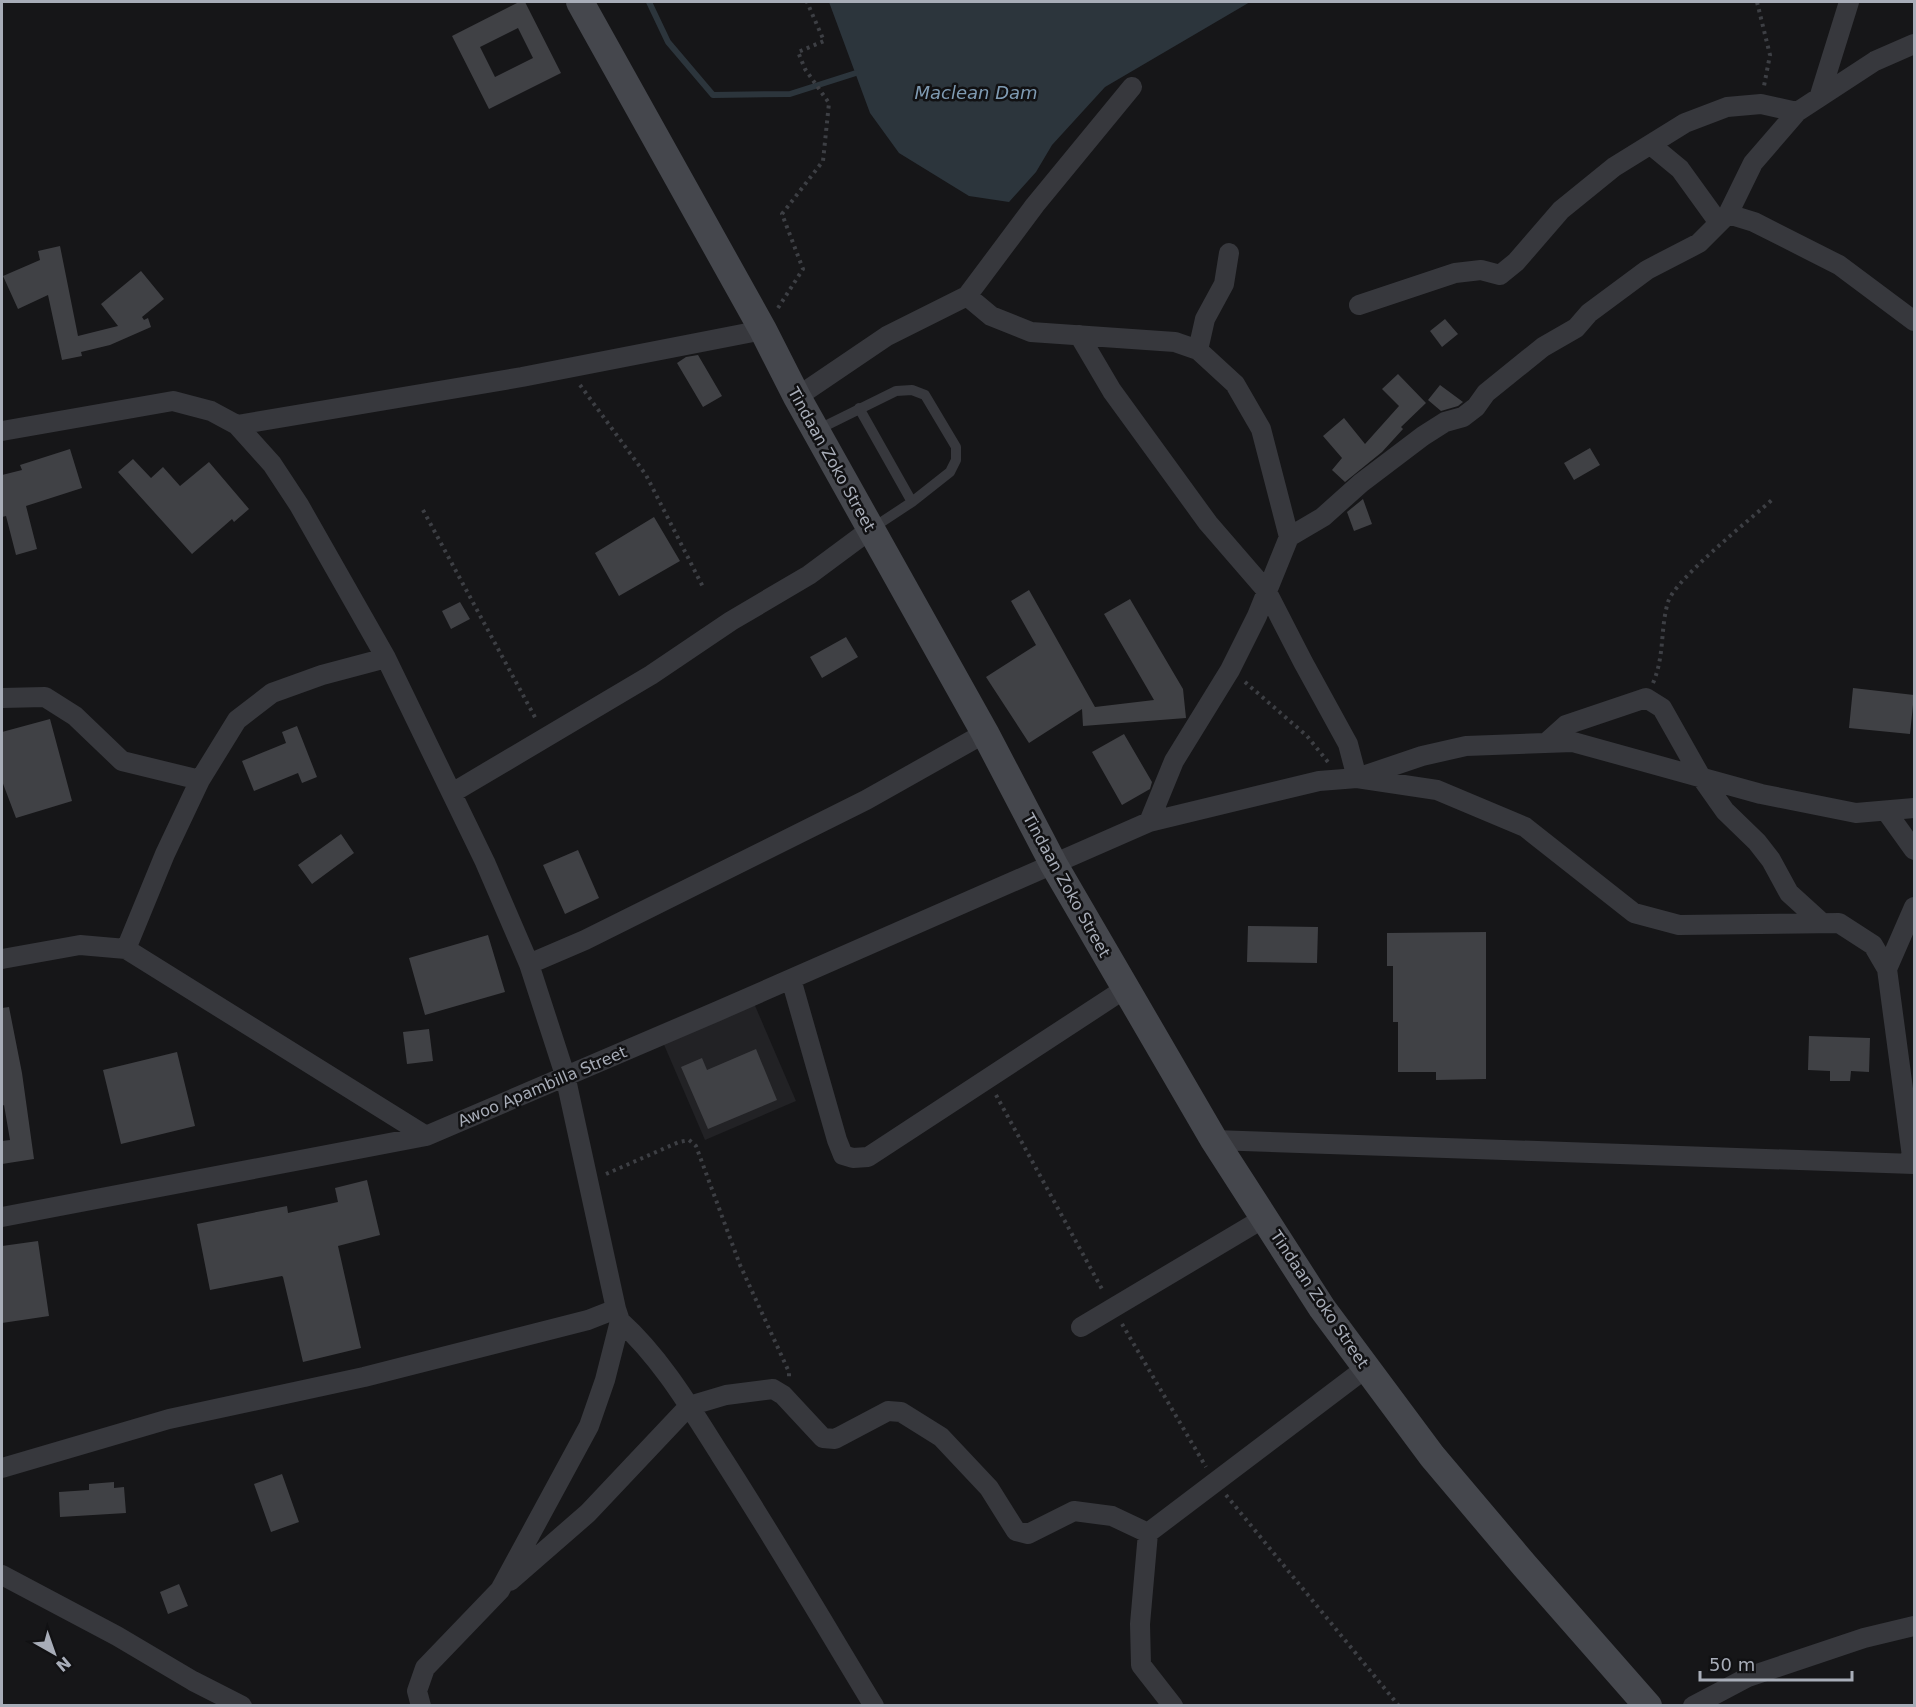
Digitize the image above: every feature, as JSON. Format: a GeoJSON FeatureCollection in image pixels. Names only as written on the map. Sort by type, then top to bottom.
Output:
{"type":"FeatureCollection","features":[{"type":"Feature","properties":{"kind":"main road","name":"Tindaan Zoko Street"},"geometry":{"type":"LineString","coordinates":[[580,2],[764,330],[796,397],[985,733],[1054,865],[1214,1140],[1322,1308],[1432,1456],[1648,1706]]}},
{"type":"Feature","properties":{"kind":"street"},"geometry":{"type":"LineString","coordinates":[[1820,95],[1849,2]]}},
{"type":"Feature","properties":{"kind":"street"},"geometry":{"type":"LineString","coordinates":[[1149,822],[1174,761],[1230,670],[1257,616],[1289,537],[1323,517],[1361,483],[1423,436],[1445,422],[1463,417],[1476,407],[1486,393],[1543,347],[1576,328],[1589,313],[1647,270],[1699,243],[1724,219],[1753,163],[1797,112],[1875,61],[1914,44]]}},
{"type":"Feature","properties":{"kind":"street"},"geometry":{"type":"LineString","coordinates":[[796,397],[887,336],[967,296],[1035,205],[1132,87]]}},
{"type":"Feature","properties":{"kind":"street"},"geometry":{"type":"LineString","coordinates":[[1359,305],[1455,273],[1481,270],[1500,275],[1516,262],[1561,210],[1614,167],[1685,123],[1727,107],[1761,104],[1797,112]]}},
{"type":"Feature","properties":{"kind":"street"},"geometry":{"type":"LineString","coordinates":[[1651,145],[1680,169],[1724,219],[1754,222],[1839,265],[1914,321]]}},
{"type":"Feature","properties":{"kind":"street"},"geometry":{"type":"LineString","coordinates":[[1198,350],[1205,319],[1224,284],[1229,253]]}},
{"type":"Feature","properties":{"kind":"street"},"geometry":{"type":"LineString","coordinates":[[967,296],[991,316],[1031,332],[1175,342],[1198,350],[1235,384],[1261,429],[1289,537]]}},
{"type":"Feature","properties":{"kind":"street"},"geometry":{"type":"LineString","coordinates":[[237,425],[567,368],[764,330]]}},
{"type":"Feature","properties":{"kind":"street"},"geometry":{"type":"LineString","coordinates":[[1079,335],[1112,391],[1208,523],[1266,590],[1348,744],[1350,778]]}},
{"type":"Feature","properties":{"kind":"street"},"geometry":{"type":"LineString","coordinates":[[2,430],[172,401],[212,411],[237,425],[272,464],[299,505],[386,658],[485,862],[528,964],[565,1076],[618,1315],[605,1380],[589,1426],[500,1590]]}},
{"type":"Feature","properties":{"kind":"street"},"geometry":{"type":"LineString","coordinates":[[452,793],[651,675],[731,621],[809,575],[871,530]]}},
{"type":"Feature","properties":{"kind":"street"},"geometry":{"type":"LineString","coordinates":[[126,949],[165,854],[200,780],[237,720],[272,693],[322,675],[386,658]]}},
{"type":"Feature","properties":{"kind":"street"},"geometry":{"type":"LineString","coordinates":[[2,698],[45,697],[75,716],[122,761],[200,780]]}},
{"type":"Feature","properties":{"kind":"street"},"geometry":{"type":"LineString","coordinates":[[1546,743],[1566,724],[1646,698],[1662,708],[1701,777],[1725,811],[1757,842],[1771,860],[1789,892],[1822,923]]}},
{"type":"Feature","properties":{"kind":"street"},"geometry":{"type":"LineString","coordinates":[[528,964],[585,940],[866,800],[985,733]]}},
{"type":"Feature","properties":{"kind":"street"},"geometry":{"type":"LineString","coordinates":[[1350,778],[1422,756],[1466,746],[1573,742],[1761,794],[1856,813],[1914,808]]}},
{"type":"Feature","properties":{"kind":"street"},"geometry":{"type":"LineString","coordinates":[[1214,1140],[1914,1164],[1887,969],[1873,945],[1839,923],[1678,925],[1634,913],[1525,827],[1437,790],[1350,778]]}},
{"type":"Feature","properties":{"kind":"street","name":"Awoo Apambilla Street"},"geometry":{"type":"LineString","coordinates":[[2,1217],[426,1136],[1149,822],[1319,781],[1350,778]]}},
{"type":"Feature","properties":{"kind":"street"},"geometry":{"type":"LineString","coordinates":[[1886,811],[1914,850]]}},
{"type":"Feature","properties":{"kind":"street"},"geometry":{"type":"LineString","coordinates":[[1887,969],[1914,908]]}},
{"type":"Feature","properties":{"kind":"street"},"geometry":{"type":"LineString","coordinates":[[2,959],[80,945],[126,949],[426,1136]]}},
{"type":"Feature","properties":{"kind":"street"},"geometry":{"type":"LineString","coordinates":[[791,979],[843,1155],[853,1158],[868,1157],[1126,988]]}},
{"type":"Feature","properties":{"kind":"street"},"geometry":{"type":"LineString","coordinates":[[1081,1327],[1264,1218]]}},
{"type":"Feature","properties":{"kind":"street"},"geometry":{"type":"LineString","coordinates":[[618,1315],[639,1338],[689,1406],[759,1515],[874,1706]]}},
{"type":"Feature","properties":{"kind":"street"},"geometry":{"type":"LineString","coordinates":[[2,1468],[169,1419],[364,1377],[588,1320],[618,1315]]}},
{"type":"Feature","properties":{"kind":"street"},"geometry":{"type":"LineString","coordinates":[[1173,1706],[1141,1665],[1140,1624],[1148,1533],[1366,1368]]}},
{"type":"Feature","properties":{"kind":"street"},"geometry":{"type":"LineString","coordinates":[[421,1706],[417,1691],[425,1668],[500,1590],[588,1513],[689,1406],[726,1395],[773,1389],[783,1395],[824,1438],[835,1439],[888,1411],[902,1412],[941,1437],[989,1488],[1016,1531],[1028,1534],[1074,1511],[1113,1516],[1148,1533]]}},
{"type":"Feature","properties":{"kind":"street"},"geometry":{"type":"LineString","coordinates":[[2,1575],[242,1706]]}},
{"type":"Feature","properties":{"kind":"street"},"geometry":{"type":"LineString","coordinates":[[1693,1706],[1748,1677],[1864,1638],[1914,1626]]}},
{"type":"Feature","properties":{"kind":"lane"},"geometry":{"type":"LineString","coordinates":[[816,430],[896,391],[912,390],[925,395],[956,447],[956,460],[950,472],[871,530]]}},
{"type":"Feature","properties":{"kind":"lane"},"geometry":{"type":"LineString","coordinates":[[859,408],[912,502]]}},
{"type":"Feature","properties":{"kind":"path"},"geometry":{"type":"LineString","coordinates":[[764,330],[803,269],[782,214],[823,161],[829,103],[805,69],[798,52],[824,41],[807,2]]}},
{"type":"Feature","properties":{"kind":"path"},"geometry":{"type":"LineString","coordinates":[[1757,2],[1770,55],[1761,104]]}},
{"type":"Feature","properties":{"kind":"path"},"geometry":{"type":"LineString","coordinates":[[567,368],[646,475],[704,589]]}},
{"type":"Feature","properties":{"kind":"path"},"geometry":{"type":"LineString","coordinates":[[1646,698],[1660,667],[1668,600],[1689,574],[1773,500]]}},
{"type":"Feature","properties":{"kind":"path"},"geometry":{"type":"LineString","coordinates":[[423,510],[546,737]]}},
{"type":"Feature","properties":{"kind":"path"},"geometry":{"type":"LineString","coordinates":[[1230,670],[1308,736],[1350,778]]}},
{"type":"Feature","properties":{"kind":"path"},"geometry":{"type":"LineString","coordinates":[[988,1080],[1113,1308],[1215,1482],[1399,1706]]}},
{"type":"Feature","properties":{"kind":"path"},"geometry":{"type":"LineString","coordinates":[[588,1181],[679,1142],[689,1140],[696,1146],[740,1265],[789,1372],[789,1380],[783,1395]]}},
{"type":"Feature","properties":{"kind":"shaded area"},"geometry":{"type":"Polygon","coordinates":[[[753,1001],[796,1101],[705,1140],[662,1040],[753,1001]]]}},
{"type":"Feature","properties":{"kind":"water","name":"Maclean Dam"},"geometry":{"type":"Polygon","coordinates":[[[829,2],[1250,2],[1105,87],[1052,145],[1036,172],[1009,202],[969,196],[899,153],[870,113],[829,2]]]}},
{"type":"Feature","properties":{"kind":"building"},"geometry":{"type":"Polygon","coordinates":[[[519,2],[525,2],[561,73],[489,109],[452,36],[519,2]],[[518,28],[480,47],[495,77],[533,58],[518,28]]]}},
{"type":"Feature","properties":{"kind":"building"},"geometry":{"type":"Polygon","coordinates":[[[60,246],[78,336],[118,326],[101,304],[141,271],[164,299],[142,317],[144,320],[148,318],[151,327],[110,345],[81,352],[82,356],[62,360],[48,295],[18,309],[3,276],[40,260],[38,251],[60,246]]]}},
{"type":"Feature","properties":{"kind":"building"},"geometry":{"type":"Polygon","coordinates":[[[1445,319],[1458,334],[1442,347],[1430,331],[1445,319]]]}},
{"type":"Feature","properties":{"kind":"building"},"geometry":{"type":"Polygon","coordinates":[[[698,355],[722,396],[703,407],[677,363],[686,357],[698,355]]]}},
{"type":"Feature","properties":{"kind":"building"},"geometry":{"type":"Polygon","coordinates":[[[1398,374],[1426,403],[1401,427],[1403,429],[1382,452],[1345,482],[1332,470],[1342,458],[1323,436],[1344,418],[1365,444],[1399,406],[1382,389],[1398,374]]]}},
{"type":"Feature","properties":{"kind":"building"},"geometry":{"type":"Polygon","coordinates":[[[1440,385],[1463,402],[1458,406],[1441,411],[1428,400],[1440,385]]]}},
{"type":"Feature","properties":{"kind":"building"},"geometry":{"type":"Polygon","coordinates":[[[1590,448],[1600,465],[1574,480],[1564,463],[1590,448]]]}},
{"type":"Feature","properties":{"kind":"building"},"geometry":{"type":"Polygon","coordinates":[[[70,449],[82,488],[26,506],[37,549],[16,555],[6,516],[2,517],[2,475],[22,470],[20,465],[70,449]]]}},
{"type":"Feature","properties":{"kind":"building"},"geometry":{"type":"Polygon","coordinates":[[[133,459],[151,478],[163,467],[180,486],[209,462],[249,509],[234,522],[232,519],[192,554],[118,472],[133,459]]]}},
{"type":"Feature","properties":{"kind":"building"},"geometry":{"type":"Polygon","coordinates":[[[1363,499],[1372,524],[1354,531],[1347,512],[1363,499]]]}},
{"type":"Feature","properties":{"kind":"building"},"geometry":{"type":"Polygon","coordinates":[[[654,517],[680,561],[619,596],[595,553],[654,517]]]}},
{"type":"Feature","properties":{"kind":"building"},"geometry":{"type":"Polygon","coordinates":[[[1029,590],[1095,707],[1154,700],[1104,614],[1130,599],[1183,689],[1186,718],[1083,726],[1082,709],[1029,743],[986,677],[1036,645],[1011,601],[1029,590]]]}},
{"type":"Feature","properties":{"kind":"building"},"geometry":{"type":"Polygon","coordinates":[[[460,602],[470,619],[451,629],[442,611],[460,602]]]}},
{"type":"Feature","properties":{"kind":"building"},"geometry":{"type":"Polygon","coordinates":[[[846,637],[858,657],[822,678],[810,657],[846,637]]]}},
{"type":"Feature","properties":{"kind":"building"},"geometry":{"type":"Polygon","coordinates":[[[1853,688],[1914,695],[1910,734],[1849,728],[1853,688]]]}},
{"type":"Feature","properties":{"kind":"building"},"geometry":{"type":"Polygon","coordinates":[[[50,719],[72,801],[16,818],[2,781],[2,732],[50,719]]]}},
{"type":"Feature","properties":{"kind":"building"},"geometry":{"type":"Polygon","coordinates":[[[297,726],[317,777],[302,783],[298,773],[254,791],[242,761],[286,743],[282,732],[297,726]]]}},
{"type":"Feature","properties":{"kind":"building"},"geometry":{"type":"Polygon","coordinates":[[[1124,734],[1152,782],[1150,789],[1122,805],[1092,752],[1124,734]]]}},
{"type":"Feature","properties":{"kind":"building"},"geometry":{"type":"Polygon","coordinates":[[[341,834],[354,853],[312,884],[298,865],[341,834]]]}},
{"type":"Feature","properties":{"kind":"building"},"geometry":{"type":"Polygon","coordinates":[[[578,850],[599,898],[565,914],[543,865],[578,850]]]}},
{"type":"Feature","properties":{"kind":"building"},"geometry":{"type":"Polygon","coordinates":[[[1248,926],[1318,927],[1317,963],[1247,962],[1248,926]]]}},
{"type":"Feature","properties":{"kind":"building"},"geometry":{"type":"Polygon","coordinates":[[[1486,932],[1486,1079],[1436,1080],[1436,1072],[1398,1072],[1398,1022],[1393,1022],[1393,966],[1387,966],[1387,933],[1486,932]]]}},
{"type":"Feature","properties":{"kind":"building"},"geometry":{"type":"Polygon","coordinates":[[[488,935],[505,992],[425,1015],[409,958],[488,935]]]}},
{"type":"Feature","properties":{"kind":"building"},"geometry":{"type":"Polygon","coordinates":[[[9,1007],[22,1073],[34,1159],[2,1164],[2,1141],[10,1140],[4,1105],[2,1106],[2,1008],[9,1007]]]}},
{"type":"Feature","properties":{"kind":"building"},"geometry":{"type":"Polygon","coordinates":[[[429,1029],[433,1061],[407,1064],[403,1032],[429,1029]]]}},
{"type":"Feature","properties":{"kind":"building"},"geometry":{"type":"Polygon","coordinates":[[[1809,1036],[1870,1038],[1869,1072],[1851,1071],[1850,1081],[1830,1081],[1830,1071],[1808,1070],[1809,1036]]]}},
{"type":"Feature","properties":{"kind":"building"},"geometry":{"type":"Polygon","coordinates":[[[756,1049],[777,1100],[708,1129],[681,1067],[702,1058],[707,1070],[756,1049]]]}},
{"type":"Feature","properties":{"kind":"building"},"geometry":{"type":"Polygon","coordinates":[[[177,1052],[195,1126],[121,1144],[103,1070],[177,1052]]]}},
{"type":"Feature","properties":{"kind":"building"},"geometry":{"type":"Polygon","coordinates":[[[367,1180],[380,1235],[338,1246],[361,1348],[303,1362],[283,1277],[210,1290],[197,1224],[287,1206],[288,1213],[338,1202],[335,1188],[367,1180]]]}},
{"type":"Feature","properties":{"kind":"building"},"geometry":{"type":"Polygon","coordinates":[[[38,1241],[49,1316],[2,1323],[2,1246],[38,1241]]]}},
{"type":"Feature","properties":{"kind":"building"},"geometry":{"type":"Polygon","coordinates":[[[282,1474],[299,1522],[271,1532],[254,1484],[282,1474]]]}},
{"type":"Feature","properties":{"kind":"building"},"geometry":{"type":"Polygon","coordinates":[[[114,1482],[114,1488],[124,1487],[126,1513],[60,1517],[59,1492],[89,1490],[89,1484],[114,1482]]]}},
{"type":"Feature","properties":{"kind":"building"},"geometry":{"type":"Polygon","coordinates":[[[179,1584],[188,1606],[168,1614],[160,1592],[179,1584]]]}},
{"type":"Feature","properties":{"kind":"waterway"},"geometry":{"type":"LineString","coordinates":[[649,2],[668,42],[713,95],[790,94],[856,73]]}}]}
